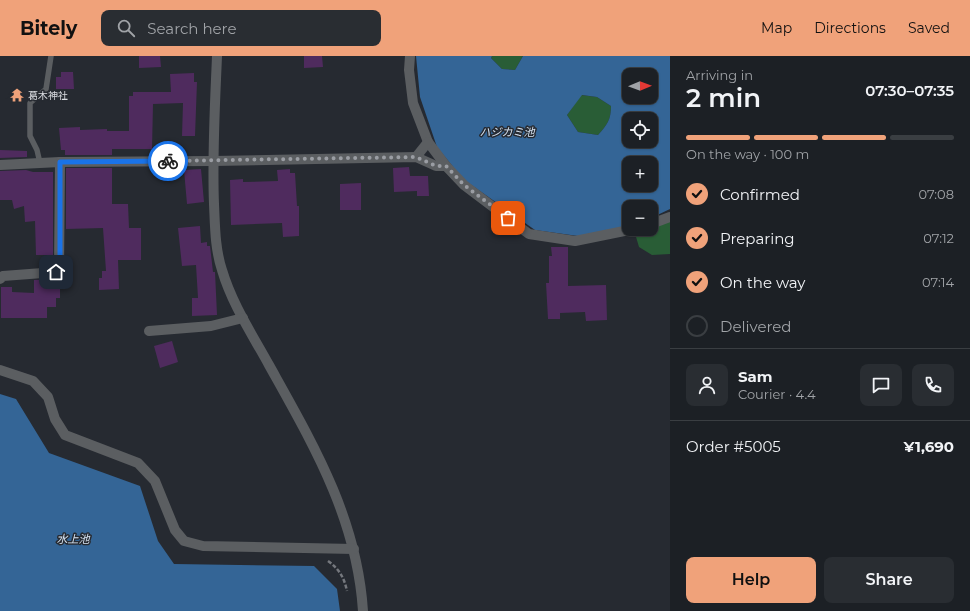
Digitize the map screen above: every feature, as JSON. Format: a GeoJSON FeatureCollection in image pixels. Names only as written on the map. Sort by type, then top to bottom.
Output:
{"type":"FeatureCollection","features":[{"type":"Feature","properties":{"kind":"street"},"geometry":{"type":"LineString","coordinates":[[217,56],[213,162],[215,236],[221,269],[243,318],[307,432],[329,477],[354,549],[362,611]]}},
{"type":"Feature","properties":{"kind":"street"},"geometry":{"type":"LineString","coordinates":[[410,56],[409,70],[412,103],[428,142],[446,166],[464,185],[529,234],[576,241],[622,231]]}},
{"type":"Feature","properties":{"kind":"street"},"geometry":{"type":"LineString","coordinates":[[416,157],[428,142]]}},
{"type":"Feature","properties":{"kind":"street"},"geometry":{"type":"LineString","coordinates":[[0,165],[60,162],[213,162],[416,157],[436,166],[446,166]]}},
{"type":"Feature","properties":{"kind":"street"},"geometry":{"type":"LineString","coordinates":[[0,279],[3,276],[56,272],[60,269],[60,162]]}},
{"type":"Feature","properties":{"kind":"street"},"geometry":{"type":"LineString","coordinates":[[658,221],[670,217]]}},
{"type":"Feature","properties":{"kind":"street"},"geometry":{"type":"LineString","coordinates":[[149,331],[211,326],[243,318]]}},
{"type":"Feature","properties":{"kind":"street"},"geometry":{"type":"LineString","coordinates":[[0,370],[33,381],[48,397],[55,419],[65,435],[138,463],[155,481],[175,530],[184,541],[202,546],[354,549]]}},
{"type":"Feature","properties":{"kind":"lane"},"geometry":{"type":"LineString","coordinates":[[40,163],[37,150],[30,136],[30,102],[46,89],[51,56]]}},
{"type":"Feature","properties":{"kind":"green space"},"geometry":{"type":"Polygon","coordinates":[[[492,56],[523,56],[515,70],[502,69],[491,58],[492,56]]]}},
{"type":"Feature","properties":{"kind":"green space"},"geometry":{"type":"Polygon","coordinates":[[[581,95],[597,97],[611,106],[608,122],[598,135],[578,132],[567,115],[581,95]]]}},
{"type":"Feature","properties":{"kind":"green space"},"geometry":{"type":"Polygon","coordinates":[[[670,214],[670,254],[652,255],[639,247],[636,236],[658,236],[658,220],[670,214]]]}},
{"type":"Feature","properties":{"kind":"water","name":"ハジカミ池"},"geometry":{"type":"Polygon","coordinates":[[[416,56],[492,56],[491,58],[502,69],[515,70],[523,56],[670,56],[670,209],[658,215],[658,200],[622,200],[622,227],[578,236],[535,230],[463,179],[437,147],[420,97],[416,56]],[[582,95],[567,115],[578,132],[598,135],[608,122],[611,106],[597,97],[582,95]]]}},
{"type":"Feature","properties":{"kind":"water","name":"水上池"},"geometry":{"type":"Polygon","coordinates":[[[0,394],[16,399],[49,453],[140,486],[158,541],[174,564],[314,566],[337,589],[340,611],[0,611],[0,394]]]}},
{"type":"Feature","properties":{"kind":"building"},"geometry":{"type":"Polygon","coordinates":[[[139,56],[160,56],[161,67],[139,68],[139,56]]]}},
{"type":"Feature","properties":{"kind":"building"},"geometry":{"type":"Polygon","coordinates":[[[304,56],[322,56],[323,67],[304,68],[304,56]]]}},
{"type":"Feature","properties":{"kind":"building"},"geometry":{"type":"Polygon","coordinates":[[[61,72],[73,72],[74,89],[56,89],[56,77],[61,77],[61,72]]]}},
{"type":"Feature","properties":{"kind":"building"},"geometry":{"type":"Polygon","coordinates":[[[194,73],[194,82],[197,82],[195,136],[182,136],[183,103],[153,104],[152,149],[112,149],[112,155],[65,155],[65,150],[61,150],[59,128],[80,127],[80,130],[107,129],[107,131],[129,131],[129,96],[133,96],[133,92],[171,92],[170,74],[194,73]]]}},
{"type":"Feature","properties":{"kind":"building"},"geometry":{"type":"Polygon","coordinates":[[[0,150],[27,151],[27,157],[0,158],[0,150]]]}},
{"type":"Feature","properties":{"kind":"building"},"geometry":{"type":"Polygon","coordinates":[[[409,167],[410,176],[428,176],[429,196],[417,196],[417,191],[394,192],[393,168],[409,167]]]}},
{"type":"Feature","properties":{"kind":"building"},"geometry":{"type":"Polygon","coordinates":[[[66,168],[112,168],[112,204],[128,204],[129,228],[141,228],[141,260],[118,260],[119,289],[99,290],[99,278],[102,278],[102,271],[106,271],[103,228],[66,229],[66,168]]]}},
{"type":"Feature","properties":{"kind":"building"},"geometry":{"type":"Polygon","coordinates":[[[201,169],[204,202],[187,204],[184,170],[201,169]]]}},
{"type":"Feature","properties":{"kind":"building"},"geometry":{"type":"Polygon","coordinates":[[[290,169],[290,173],[295,173],[297,206],[299,206],[299,236],[283,237],[282,223],[231,225],[230,180],[243,179],[243,182],[278,181],[277,170],[290,169]]]}},
{"type":"Feature","properties":{"kind":"building"},"geometry":{"type":"Polygon","coordinates":[[[26,170],[33,172],[53,172],[53,255],[36,255],[35,221],[25,222],[24,206],[14,209],[12,200],[0,200],[0,171],[26,170]]]}},
{"type":"Feature","properties":{"kind":"building"},"geometry":{"type":"Polygon","coordinates":[[[361,183],[361,210],[340,210],[340,184],[361,183]]]}},
{"type":"Feature","properties":{"kind":"building"},"geometry":{"type":"Polygon","coordinates":[[[200,226],[201,243],[207,242],[207,246],[210,246],[213,272],[215,272],[217,315],[192,316],[192,298],[198,298],[196,265],[182,266],[178,228],[200,226]]]}},
{"type":"Feature","properties":{"kind":"building"},"geometry":{"type":"Polygon","coordinates":[[[551,247],[568,247],[568,286],[606,285],[607,320],[586,321],[585,312],[560,313],[560,319],[548,319],[546,283],[549,283],[549,256],[552,256],[551,247]]]}},
{"type":"Feature","properties":{"kind":"building"},"geometry":{"type":"Polygon","coordinates":[[[54,279],[54,284],[60,284],[60,298],[56,298],[56,307],[47,307],[47,318],[1,318],[1,287],[12,287],[12,292],[34,293],[34,280],[54,279]]]}},
{"type":"Feature","properties":{"kind":"building"},"geometry":{"type":"Polygon","coordinates":[[[172,341],[178,362],[160,368],[154,346],[172,341]]]}},
{"type":"Feature","properties":{"kind":"way so far"},"geometry":{"type":"LineString","coordinates":[[168,161],[213,162],[416,157],[436,166],[446,166],[464,185],[508,218]]}},
{"type":"Feature","properties":{"kind":"place","name":"葛木神社"},"geometry":{"type":"Point","coordinates":[17,95]}},
{"type":"Feature","properties":{"kind":"route"},"geometry":{"type":"LineString","coordinates":[[56,272],[60,269],[60,162],[168,161]]}}]}
